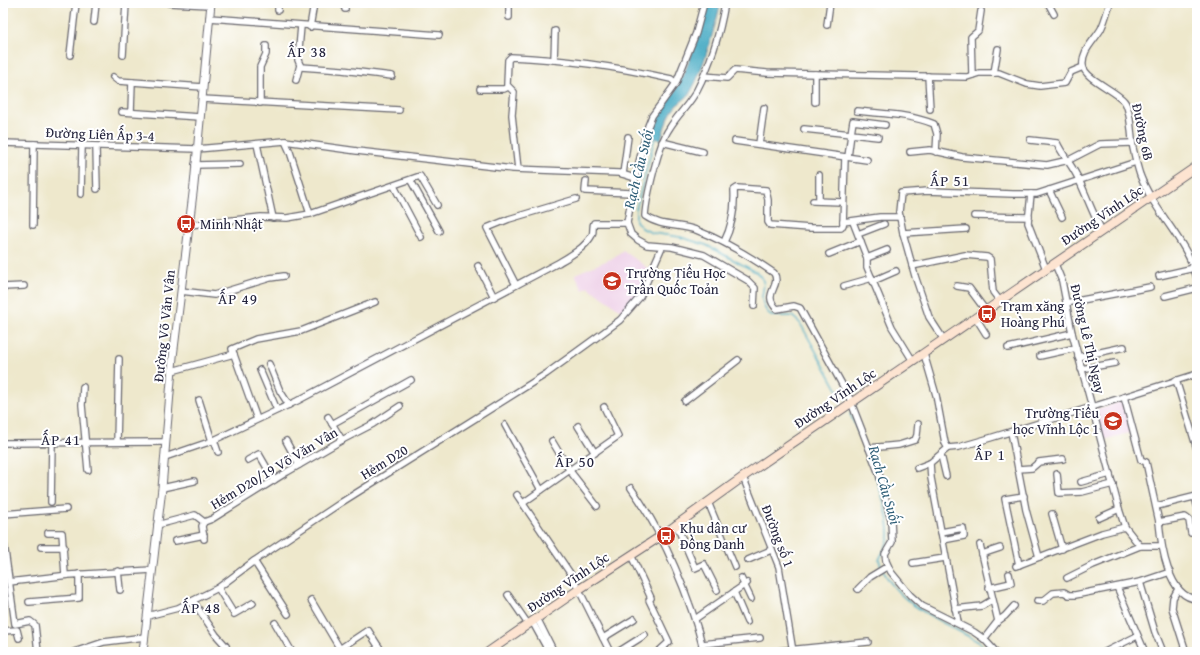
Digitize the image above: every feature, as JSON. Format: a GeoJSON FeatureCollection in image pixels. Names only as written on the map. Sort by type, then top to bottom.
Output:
{"type":"FeatureCollection","features":[{"type":"Feature","properties":{"kind":"main road","name":"Đường Vĩnh Lộc"},"geometry":{"type":"LineString","coordinates":[[488,652],[660,536],[743,477],[1197,166]]}},
{"type":"Feature","properties":{"kind":"street"},"geometry":{"type":"LineString","coordinates":[[70,55],[76,3]]}},
{"type":"Feature","properties":{"kind":"street"},"geometry":{"type":"LineString","coordinates":[[94,22],[96,3]]}},
{"type":"Feature","properties":{"kind":"street"},"geometry":{"type":"LineString","coordinates":[[123,55],[126,3]]}},
{"type":"Feature","properties":{"kind":"street"},"geometry":{"type":"LineString","coordinates":[[169,3],[210,4]]}},
{"type":"Feature","properties":{"kind":"street"},"geometry":{"type":"LineString","coordinates":[[278,3],[278,10]]}},
{"type":"Feature","properties":{"kind":"street"},"geometry":{"type":"LineString","coordinates":[[310,27],[314,3]]}},
{"type":"Feature","properties":{"kind":"street"},"geometry":{"type":"LineString","coordinates":[[509,3],[509,17]]}},
{"type":"Feature","properties":{"kind":"street"},"geometry":{"type":"LineString","coordinates":[[704,3],[696,32],[676,83],[652,116],[644,140],[635,178],[627,224],[631,234],[638,240],[648,245],[662,247],[670,245],[704,255],[747,280],[755,288],[754,306]]}},
{"type":"Feature","properties":{"kind":"street"},"geometry":{"type":"LineString","coordinates":[[726,3],[711,57],[704,76],[696,91],[668,129],[662,142],[645,216],[650,220],[670,227],[694,229],[724,242],[732,249],[774,273],[776,282],[771,294],[771,304],[777,309],[794,306],[800,308],[851,403],[869,448],[891,520],[892,542],[885,554],[884,569]]}},
{"type":"Feature","properties":{"kind":"street"},"geometry":{"type":"LineString","coordinates":[[827,25],[830,3]]}},
{"type":"Feature","properties":{"kind":"street"},"geometry":{"type":"LineString","coordinates":[[1048,3],[1054,14]]}},
{"type":"Feature","properties":{"kind":"street"},"geometry":{"type":"LineString","coordinates":[[704,76],[726,78],[735,70],[767,73],[928,76],[972,76],[994,73],[1009,76],[1027,84],[1055,85],[1065,83],[1071,72],[1083,67],[1085,50],[1100,30],[1110,3]]}},
{"type":"Feature","properties":{"kind":"street","name":"Đường Võ Văn Vân"},"geometry":{"type":"LineString","coordinates":[[143,652],[162,488],[172,371],[196,165],[210,4]]}},
{"type":"Feature","properties":{"kind":"street"},"geometry":{"type":"LineString","coordinates":[[972,76],[971,38],[978,31],[981,11]]}},
{"type":"Feature","properties":{"kind":"street"},"geometry":{"type":"LineString","coordinates":[[209,18],[310,27],[439,35]]}},
{"type":"Feature","properties":{"kind":"street"},"geometry":{"type":"LineString","coordinates":[[296,80],[300,65],[298,60],[301,26]]}},
{"type":"Feature","properties":{"kind":"street"},"geometry":{"type":"LineString","coordinates":[[554,60],[555,31]]}},
{"type":"Feature","properties":{"kind":"street"},"geometry":{"type":"LineString","coordinates":[[260,103],[260,67],[266,54],[266,46]]}},
{"type":"Feature","properties":{"kind":"street"},"geometry":{"type":"LineString","coordinates":[[994,73],[998,49]]}},
{"type":"Feature","properties":{"kind":"street"},"geometry":{"type":"LineString","coordinates":[[508,87],[508,60],[511,57],[554,60],[656,76],[670,79],[676,83]]}},
{"type":"Feature","properties":{"kind":"street"},"geometry":{"type":"LineString","coordinates":[[300,65],[301,67],[308,69],[342,70],[392,76]]}},
{"type":"Feature","properties":{"kind":"street","name":"Đường 6B"},"geometry":{"type":"LineString","coordinates":[[1083,67],[1085,72],[1091,78],[1115,92],[1125,101],[1128,108],[1136,162],[1150,198],[1190,255],[1197,275]]}},
{"type":"Feature","properties":{"kind":"street"},"geometry":{"type":"LineString","coordinates":[[815,74],[815,102]]}},
{"type":"Feature","properties":{"kind":"street"},"geometry":{"type":"LineString","coordinates":[[928,76],[930,109]]}},
{"type":"Feature","properties":{"kind":"street"},"geometry":{"type":"LineString","coordinates":[[113,77],[118,81],[203,87]]}},
{"type":"Feature","properties":{"kind":"street"},"geometry":{"type":"LineString","coordinates":[[131,112],[132,82]]}},
{"type":"Feature","properties":{"kind":"street"},"geometry":{"type":"LineString","coordinates":[[480,89],[504,89],[508,87]]}},
{"type":"Feature","properties":{"kind":"street"},"geometry":{"type":"LineString","coordinates":[[508,87],[514,92],[512,115],[518,169]]}},
{"type":"Feature","properties":{"kind":"street"},"geometry":{"type":"LineString","coordinates":[[202,99],[399,110]]}},
{"type":"Feature","properties":{"kind":"street"},"geometry":{"type":"LineString","coordinates":[[760,144],[764,108]]}},
{"type":"Feature","properties":{"kind":"street"},"geometry":{"type":"LineString","coordinates":[[857,111],[925,120],[934,124],[937,134],[936,152]]}},
{"type":"Feature","properties":{"kind":"street"},"geometry":{"type":"LineString","coordinates":[[122,112],[200,117]]}},
{"type":"Feature","properties":{"kind":"street"},"geometry":{"type":"LineString","coordinates":[[724,242],[730,228],[735,204],[734,190],[737,188],[766,190],[768,200],[768,222],[770,225],[838,229],[842,227],[847,157],[852,121],[885,125]]}},
{"type":"Feature","properties":{"kind":"street"},"geometry":{"type":"LineString","coordinates":[[804,129],[878,137]]}},
{"type":"Feature","properties":{"kind":"street"},"geometry":{"type":"LineString","coordinates":[[623,174],[628,137]]}},
{"type":"Feature","properties":{"kind":"street"},"geometry":{"type":"LineString","coordinates":[[1030,140],[1057,143],[1060,151],[1069,160],[1102,231]]}},
{"type":"Feature","properties":{"kind":"street"},"geometry":{"type":"LineString","coordinates":[[285,141],[310,214]]}},
{"type":"Feature","properties":{"kind":"street","name":"Đường Liên Ấp 3-4"},"geometry":{"type":"LineString","coordinates":[[3,143],[197,149],[285,141],[357,151],[518,169],[623,174],[635,178]]}},
{"type":"Feature","properties":{"kind":"street"},"geometry":{"type":"LineString","coordinates":[[735,141],[867,160]]}},
{"type":"Feature","properties":{"kind":"street"},"geometry":{"type":"LineString","coordinates":[[662,142],[703,152]]}},
{"type":"Feature","properties":{"kind":"street"},"geometry":{"type":"LineString","coordinates":[[910,152],[930,150],[962,157],[1047,165],[1069,160],[1100,144],[1132,143]]}},
{"type":"Feature","properties":{"kind":"street"},"geometry":{"type":"LineString","coordinates":[[33,225],[34,144]]}},
{"type":"Feature","properties":{"kind":"street"},"geometry":{"type":"LineString","coordinates":[[257,144],[273,218]]}},
{"type":"Feature","properties":{"kind":"street"},"geometry":{"type":"LineString","coordinates":[[81,194],[82,146]]}},
{"type":"Feature","properties":{"kind":"street"},"geometry":{"type":"LineString","coordinates":[[96,147],[97,189]]}},
{"type":"Feature","properties":{"kind":"street"},"geometry":{"type":"LineString","coordinates":[[944,340],[929,317],[912,266],[900,217],[901,194],[941,191],[1031,194],[1050,190],[1136,162]]}},
{"type":"Feature","properties":{"kind":"street"},"geometry":{"type":"LineString","coordinates":[[196,165],[240,164]]}},
{"type":"Feature","properties":{"kind":"street"},"geometry":{"type":"LineString","coordinates":[[819,175],[816,201],[843,202]]}},
{"type":"Feature","properties":{"kind":"street"},"geometry":{"type":"LineString","coordinates":[[189,225],[261,217],[288,218],[310,214],[411,181],[420,176],[437,205]]}},
{"type":"Feature","properties":{"kind":"street"},"geometry":{"type":"LineString","coordinates":[[411,181],[439,230]]}},
{"type":"Feature","properties":{"kind":"street"},"geometry":{"type":"LineString","coordinates":[[586,181],[585,191],[632,193]]}},
{"type":"Feature","properties":{"kind":"street"},"geometry":{"type":"LineString","coordinates":[[394,186],[421,237]]}},
{"type":"Feature","properties":{"kind":"street"},"geometry":{"type":"LineString","coordinates":[[1050,190],[1062,217]]}},
{"type":"Feature","properties":{"kind":"street"},"geometry":{"type":"LineString","coordinates":[[1031,194],[1028,223],[1046,269]]}},
{"type":"Feature","properties":{"kind":"street"},"geometry":{"type":"LineString","coordinates":[[516,285],[487,228],[508,219],[576,199]]}},
{"type":"Feature","properties":{"kind":"street"},"geometry":{"type":"LineString","coordinates":[[974,216],[1029,217]]}},
{"type":"Feature","properties":{"kind":"street"},"geometry":{"type":"LineString","coordinates":[[843,222],[853,222],[880,217],[900,217]]}},
{"type":"Feature","properties":{"kind":"street"},"geometry":{"type":"LineString","coordinates":[[853,222],[867,258],[867,267],[892,327],[913,361]]}},
{"type":"Feature","properties":{"kind":"street"},"geometry":{"type":"LineString","coordinates":[[165,457],[213,440],[289,405],[558,263],[578,250],[593,234],[594,223],[627,224]]}},
{"type":"Feature","properties":{"kind":"street"},"geometry":{"type":"LineString","coordinates":[[858,234],[884,224]]}},
{"type":"Feature","properties":{"kind":"street"},"geometry":{"type":"LineString","coordinates":[[903,233],[966,229]]}},
{"type":"Feature","properties":{"kind":"street"},"geometry":{"type":"LineString","coordinates":[[829,254],[861,242]]}},
{"type":"Feature","properties":{"kind":"street","name":"Hẻm D20"},"geometry":{"type":"LineString","coordinates":[[147,616],[178,608],[193,601],[209,589],[218,588],[254,561],[342,502],[546,374],[626,314],[640,297],[662,247]]}},
{"type":"Feature","properties":{"kind":"street"},"geometry":{"type":"LineString","coordinates":[[867,258],[887,250]]}},
{"type":"Feature","properties":{"kind":"street"},"geometry":{"type":"LineString","coordinates":[[912,266],[965,255],[987,257],[990,259],[993,292],[1000,301]]}},
{"type":"Feature","properties":{"kind":"street","name":"Đường Lê Thị Ngay"},"geometry":{"type":"LineString","coordinates":[[1055,264],[1062,281],[1072,333],[1092,407],[1197,374]]}},
{"type":"Feature","properties":{"kind":"street"},"geometry":{"type":"LineString","coordinates":[[478,266],[494,297]]}},
{"type":"Feature","properties":{"kind":"street"},"geometry":{"type":"LineString","coordinates":[[1159,276],[1194,268]]}},
{"type":"Feature","properties":{"kind":"street"},"geometry":{"type":"LineString","coordinates":[[844,286],[872,280],[896,271]]}},
{"type":"Feature","properties":{"kind":"street"},"geometry":{"type":"LineString","coordinates":[[181,291],[214,295],[270,278],[284,276]]}},
{"type":"Feature","properties":{"kind":"street"},"geometry":{"type":"LineString","coordinates":[[3,287],[24,286]]}},
{"type":"Feature","properties":{"kind":"street"},"geometry":{"type":"LineString","coordinates":[[957,286],[969,288],[986,311]]}},
{"type":"Feature","properties":{"kind":"street"},"geometry":{"type":"LineString","coordinates":[[1066,303],[1150,287]]}},
{"type":"Feature","properties":{"kind":"street"},"geometry":{"type":"LineString","coordinates":[[1165,296],[1197,288]]}},
{"type":"Feature","properties":{"kind":"street"},"geometry":{"type":"LineString","coordinates":[[257,419],[232,349],[248,342],[301,331],[375,302]]}},
{"type":"Feature","properties":{"kind":"street"},"geometry":{"type":"LineString","coordinates":[[976,318],[986,334]]}},
{"type":"Feature","properties":{"kind":"street"},"geometry":{"type":"LineString","coordinates":[[1008,348],[1072,333]]}},
{"type":"Feature","properties":{"kind":"street"},"geometry":{"type":"LineString","coordinates":[[1078,358],[1124,347]]}},
{"type":"Feature","properties":{"kind":"street"},"geometry":{"type":"LineString","coordinates":[[1040,356],[1076,348]]}},
{"type":"Feature","properties":{"kind":"street"},"geometry":{"type":"LineString","coordinates":[[172,371],[234,354]]}},
{"type":"Feature","properties":{"kind":"street"},"geometry":{"type":"LineString","coordinates":[[924,354],[935,389],[945,443],[948,448]]}},
{"type":"Feature","properties":{"kind":"street"},"geometry":{"type":"LineString","coordinates":[[117,442],[119,360]]}},
{"type":"Feature","properties":{"kind":"street"},"geometry":{"type":"LineString","coordinates":[[685,401],[738,360]]}},
{"type":"Feature","properties":{"kind":"street"},"geometry":{"type":"LineString","coordinates":[[1081,369],[1115,363]]}},
{"type":"Feature","properties":{"kind":"street"},"geometry":{"type":"LineString","coordinates":[[269,364],[280,391],[289,405]]}},
{"type":"Feature","properties":{"kind":"street"},"geometry":{"type":"LineString","coordinates":[[260,370],[277,410]]}},
{"type":"Feature","properties":{"kind":"street"},"geometry":{"type":"LineString","coordinates":[[332,424],[411,380]]}},
{"type":"Feature","properties":{"kind":"street"},"geometry":{"type":"LineString","coordinates":[[1176,380],[1197,449]]}},
{"type":"Feature","properties":{"kind":"street"},"geometry":{"type":"LineString","coordinates":[[83,387],[82,405],[88,470]]}},
{"type":"Feature","properties":{"kind":"street"},"geometry":{"type":"LineString","coordinates":[[1124,397],[1141,460],[1146,462],[1157,506],[1162,546],[1170,572],[1178,589],[1188,598],[1197,598]]}},
{"type":"Feature","properties":{"kind":"street"},"geometry":{"type":"LineString","coordinates":[[199,400],[218,452]]}},
{"type":"Feature","properties":{"kind":"street","name":"Hẻm D20/19 Võ Văn Vân"},"geometry":{"type":"LineString","coordinates":[[157,525],[195,515],[204,522],[342,440],[373,424],[400,406]]}},
{"type":"Feature","properties":{"kind":"street"},"geometry":{"type":"LineString","coordinates":[[523,503],[618,436],[604,407]]}},
{"type":"Feature","properties":{"kind":"street"},"geometry":{"type":"LineString","coordinates":[[917,468],[930,463],[948,448],[959,447],[1092,407],[1125,527],[1140,546]]}},
{"type":"Feature","properties":{"kind":"street"},"geometry":{"type":"LineString","coordinates":[[328,417],[342,440]]}},
{"type":"Feature","properties":{"kind":"street"},"geometry":{"type":"LineString","coordinates":[[505,424],[541,490]]}},
{"type":"Feature","properties":{"kind":"street"},"geometry":{"type":"LineString","coordinates":[[869,448],[899,445],[915,440],[918,424]]}},
{"type":"Feature","properties":{"kind":"street"},"geometry":{"type":"LineString","coordinates":[[578,426],[595,453]]}},
{"type":"Feature","properties":{"kind":"street"},"geometry":{"type":"LineString","coordinates":[[1011,432],[1024,496],[1039,557]]}},
{"type":"Feature","properties":{"kind":"street"},"geometry":{"type":"LineString","coordinates":[[3,444],[86,441],[166,442]]}},
{"type":"Feature","properties":{"kind":"street"},"geometry":{"type":"LineString","coordinates":[[286,441],[299,466]]}},
{"type":"Feature","properties":{"kind":"street"},"geometry":{"type":"LineString","coordinates":[[552,441],[570,471],[597,506]]}},
{"type":"Feature","properties":{"kind":"street"},"geometry":{"type":"LineString","coordinates":[[51,502],[52,442]]}},
{"type":"Feature","properties":{"kind":"street"},"geometry":{"type":"LineString","coordinates":[[248,460],[260,454],[274,480]]}},
{"type":"Feature","properties":{"kind":"street"},"geometry":{"type":"LineString","coordinates":[[941,455],[946,476]]}},
{"type":"Feature","properties":{"kind":"street"},"geometry":{"type":"LineString","coordinates":[[1018,469],[1032,468],[1039,462],[1062,459]]}},
{"type":"Feature","properties":{"kind":"street"},"geometry":{"type":"LineString","coordinates":[[930,463],[931,478],[958,622]]}},
{"type":"Feature","properties":{"kind":"street"},"geometry":{"type":"LineString","coordinates":[[1058,474],[1059,493],[1082,492],[1113,484]]}},
{"type":"Feature","properties":{"kind":"street"},"geometry":{"type":"LineString","coordinates":[[1081,482],[1110,474]]}},
{"type":"Feature","properties":{"kind":"street","name":"Đường số 1"},"geometry":{"type":"LineString","coordinates":[[743,477],[779,567],[793,651]]}},
{"type":"Feature","properties":{"kind":"street"},"geometry":{"type":"LineString","coordinates":[[162,488],[194,481]]}},
{"type":"Feature","properties":{"kind":"street"},"geometry":{"type":"LineString","coordinates":[[631,488],[660,536],[693,613],[704,652]]}},
{"type":"Feature","properties":{"kind":"street"},"geometry":{"type":"LineString","coordinates":[[517,495],[572,576],[610,652]]}},
{"type":"Feature","properties":{"kind":"street"},"geometry":{"type":"LineString","coordinates":[[1024,496],[1005,500],[1017,566],[1102,533],[1125,527]]}},
{"type":"Feature","properties":{"kind":"street"},"geometry":{"type":"LineString","coordinates":[[1157,506],[1196,496],[1197,505]]}},
{"type":"Feature","properties":{"kind":"street"},"geometry":{"type":"LineString","coordinates":[[708,502],[735,567]]}},
{"type":"Feature","properties":{"kind":"street"},"geometry":{"type":"LineString","coordinates":[[3,514],[66,509]]}},
{"type":"Feature","properties":{"kind":"street"},"geometry":{"type":"LineString","coordinates":[[1099,518],[1119,509]]}},
{"type":"Feature","properties":{"kind":"street"},"geometry":{"type":"LineString","coordinates":[[1052,514],[1062,549]]}},
{"type":"Feature","properties":{"kind":"street"},"geometry":{"type":"LineString","coordinates":[[1159,522],[1185,517],[1189,520],[1191,533]]}},
{"type":"Feature","properties":{"kind":"street"},"geometry":{"type":"LineString","coordinates":[[175,541],[204,537],[202,526],[204,522]]}},
{"type":"Feature","properties":{"kind":"street"},"geometry":{"type":"LineString","coordinates":[[676,524],[695,568],[704,564],[717,590]]}},
{"type":"Feature","properties":{"kind":"street"},"geometry":{"type":"LineString","coordinates":[[941,532],[963,528],[964,531],[964,536],[943,540]]}},
{"type":"Feature","properties":{"kind":"street"},"geometry":{"type":"LineString","coordinates":[[48,533],[62,534],[65,575]]}},
{"type":"Feature","properties":{"kind":"street"},"geometry":{"type":"LineString","coordinates":[[3,536],[15,624],[30,622],[35,625],[38,652]]}},
{"type":"Feature","properties":{"kind":"street"},"geometry":{"type":"LineString","coordinates":[[980,545],[998,621]]}},
{"type":"Feature","properties":{"kind":"street"},"geometry":{"type":"LineString","coordinates":[[1067,578],[1093,565],[1140,546],[1162,546]]}},
{"type":"Feature","properties":{"kind":"street"},"geometry":{"type":"LineString","coordinates":[[41,547],[64,547]]}},
{"type":"Feature","properties":{"kind":"street"},"geometry":{"type":"LineString","coordinates":[[982,554],[1000,548]]}},
{"type":"Feature","properties":{"kind":"street"},"geometry":{"type":"LineString","coordinates":[[748,560],[771,550]]}},
{"type":"Feature","properties":{"kind":"street"},"geometry":{"type":"LineString","coordinates":[[632,555],[651,598],[649,600],[668,636],[669,642],[661,651]]}},
{"type":"Feature","properties":{"kind":"street"},"geometry":{"type":"LineString","coordinates":[[913,563],[946,558]]}},
{"type":"Feature","properties":{"kind":"street"},"geometry":{"type":"LineString","coordinates":[[254,561],[288,614]]}},
{"type":"Feature","properties":{"kind":"street"},"geometry":{"type":"LineString","coordinates":[[884,569],[891,572],[901,585],[922,606],[958,622],[984,639],[996,652]]}},
{"type":"Feature","properties":{"kind":"street"},"geometry":{"type":"LineString","coordinates":[[858,589],[870,577],[884,569]]}},
{"type":"Feature","properties":{"kind":"street"},"geometry":{"type":"LineString","coordinates":[[9,582],[65,575],[152,570]]}},
{"type":"Feature","properties":{"kind":"street"},"geometry":{"type":"LineString","coordinates":[[118,571],[120,590]]}},
{"type":"Feature","properties":{"kind":"street"},"geometry":{"type":"LineString","coordinates":[[1037,600],[1043,601],[1054,593],[1064,592],[1069,595],[1075,595],[1117,587],[1140,582],[1170,572]]}},
{"type":"Feature","properties":{"kind":"street"},"geometry":{"type":"LineString","coordinates":[[29,602],[79,598],[79,574]]}},
{"type":"Feature","properties":{"kind":"street"},"geometry":{"type":"LineString","coordinates":[[989,588],[1011,583],[1009,574]]}},
{"type":"Feature","properties":{"kind":"street"},"geometry":{"type":"LineString","coordinates":[[741,578],[746,584],[751,599]]}},
{"type":"Feature","properties":{"kind":"street"},"geometry":{"type":"LineString","coordinates":[[1140,582],[1155,632],[1163,652]]}},
{"type":"Feature","properties":{"kind":"street"},"geometry":{"type":"LineString","coordinates":[[695,619],[746,584]]}},
{"type":"Feature","properties":{"kind":"street"},"geometry":{"type":"LineString","coordinates":[[1117,587],[1145,652]]}},
{"type":"Feature","properties":{"kind":"street"},"geometry":{"type":"LineString","coordinates":[[218,588],[234,614],[253,603]]}},
{"type":"Feature","properties":{"kind":"street"},"geometry":{"type":"LineString","coordinates":[[1178,589],[1173,598],[1172,608],[1186,652]]}},
{"type":"Feature","properties":{"kind":"street"},"geometry":{"type":"LineString","coordinates":[[734,592],[747,622]]}},
{"type":"Feature","properties":{"kind":"street"},"geometry":{"type":"LineString","coordinates":[[508,595],[532,621],[554,652]]}},
{"type":"Feature","properties":{"kind":"street"},"geometry":{"type":"LineString","coordinates":[[311,600],[338,650],[368,630],[381,650],[372,652]]}},
{"type":"Feature","properties":{"kind":"street"},"geometry":{"type":"LineString","coordinates":[[955,609],[982,606],[992,600]]}},
{"type":"Feature","properties":{"kind":"street"},"geometry":{"type":"LineString","coordinates":[[193,601],[216,635],[226,646]]}},
{"type":"Feature","properties":{"kind":"street"},"geometry":{"type":"LineString","coordinates":[[984,639],[998,621],[1014,606]]}},
{"type":"Feature","properties":{"kind":"street"},"geometry":{"type":"LineString","coordinates":[[603,638],[634,619]]}},
{"type":"Feature","properties":{"kind":"street"},"geometry":{"type":"LineString","coordinates":[[532,621],[549,652]]}},
{"type":"Feature","properties":{"kind":"street"},"geometry":{"type":"LineString","coordinates":[[274,623],[292,652]]}},
{"type":"Feature","properties":{"kind":"street"},"geometry":{"type":"LineString","coordinates":[[3,631],[17,630],[19,638]]}},
{"type":"Feature","properties":{"kind":"street"},"geometry":{"type":"LineString","coordinates":[[618,652],[645,635]]}},
{"type":"Feature","properties":{"kind":"street"},"geometry":{"type":"LineString","coordinates":[[1105,652],[1137,636]]}},
{"type":"Feature","properties":{"kind":"street"},"geometry":{"type":"LineString","coordinates":[[74,652],[104,642],[145,638]]}},
{"type":"Feature","properties":{"kind":"street"},"geometry":{"type":"LineString","coordinates":[[702,644],[760,638]]}},
{"type":"Feature","properties":{"kind":"street"},"geometry":{"type":"LineString","coordinates":[[768,652],[793,651],[868,642]]}},
{"type":"Feature","properties":{"kind":"shaded area","name":"Trường Tiểu Học Trần Quốc Toản"},"geometry":{"type":"Polygon","coordinates":[[[623,250],[650,270],[638,296],[625,313],[588,287],[583,290],[575,274],[613,258],[623,250]]]}},
{"type":"Feature","properties":{"kind":"shaded area","name":"Trường Tiểu học Vĩnh Lộc 1"},"geometry":{"type":"Polygon","coordinates":[[[1123,401],[1132,432],[1103,440],[1094,410],[1123,401]]]}},
{"type":"Feature","properties":{"kind":"water"},"geometry":{"type":"Polygon","coordinates":[[[708,3],[721,3],[696,82],[688,96],[676,106],[671,114],[661,140],[649,136],[657,118],[675,91],[690,59],[708,3]]]}},
{"type":"Feature","properties":{"kind":"waterway","name":"Rạch Cầu Suối"},"geometry":{"type":"LineString","coordinates":[[655,137],[636,209],[636,221],[642,228],[652,233],[680,237],[706,245],[756,272],[761,277],[764,285],[762,301],[765,309],[771,316],[792,316],[800,323],[842,398]]}},
{"type":"Feature","properties":{"kind":"waterway","name":"Rạch Cầu Suối"},"geometry":{"type":"LineString","coordinates":[[850,414],[875,475],[886,509],[889,537],[879,560],[886,576],[895,589],[907,600],[935,619],[979,642],[989,652]]}},
{"type":"Feature","properties":{"kind":"place","name":"Minh Nhật"},"geometry":{"type":"Point","coordinates":[186,224]}},
{"type":"Feature","properties":{"kind":"place","name":"Trường Tiểu Học Trần Quốc Toản"},"geometry":{"type":"Point","coordinates":[612,281]}},
{"type":"Feature","properties":{"kind":"place","name":"Trạm xăng Hoàng Phú"},"geometry":{"type":"Point","coordinates":[987,314]}},
{"type":"Feature","properties":{"kind":"place","name":"Trường Tiểu học Vĩnh Lộc 1"},"geometry":{"type":"Point","coordinates":[1113,421]}},
{"type":"Feature","properties":{"kind":"place","name":"Khu dân cư Đồng Danh"},"geometry":{"type":"Point","coordinates":[666,536]}},
{"type":"Feature","properties":{"kind":"district","name":"ẤP 38"},"geometry":{"type":"Point","coordinates":[307,51]}},
{"type":"Feature","properties":{"kind":"district","name":"ẤP 51"},"geometry":{"type":"Point","coordinates":[950,180]}},
{"type":"Feature","properties":{"kind":"district","name":"ẤP 49"},"geometry":{"type":"Point","coordinates":[238,298]}},
{"type":"Feature","properties":{"kind":"district","name":"ẤP 41"},"geometry":{"type":"Point","coordinates":[61,439]}},
{"type":"Feature","properties":{"kind":"district","name":"ẤP 1"},"geometry":{"type":"Point","coordinates":[990,454]}},
{"type":"Feature","properties":{"kind":"district","name":"ẤP 50"},"geometry":{"type":"Point","coordinates":[575,461]}},
{"type":"Feature","properties":{"kind":"district","name":"ẤP 48"},"geometry":{"type":"Point","coordinates":[201,607]}}]}
